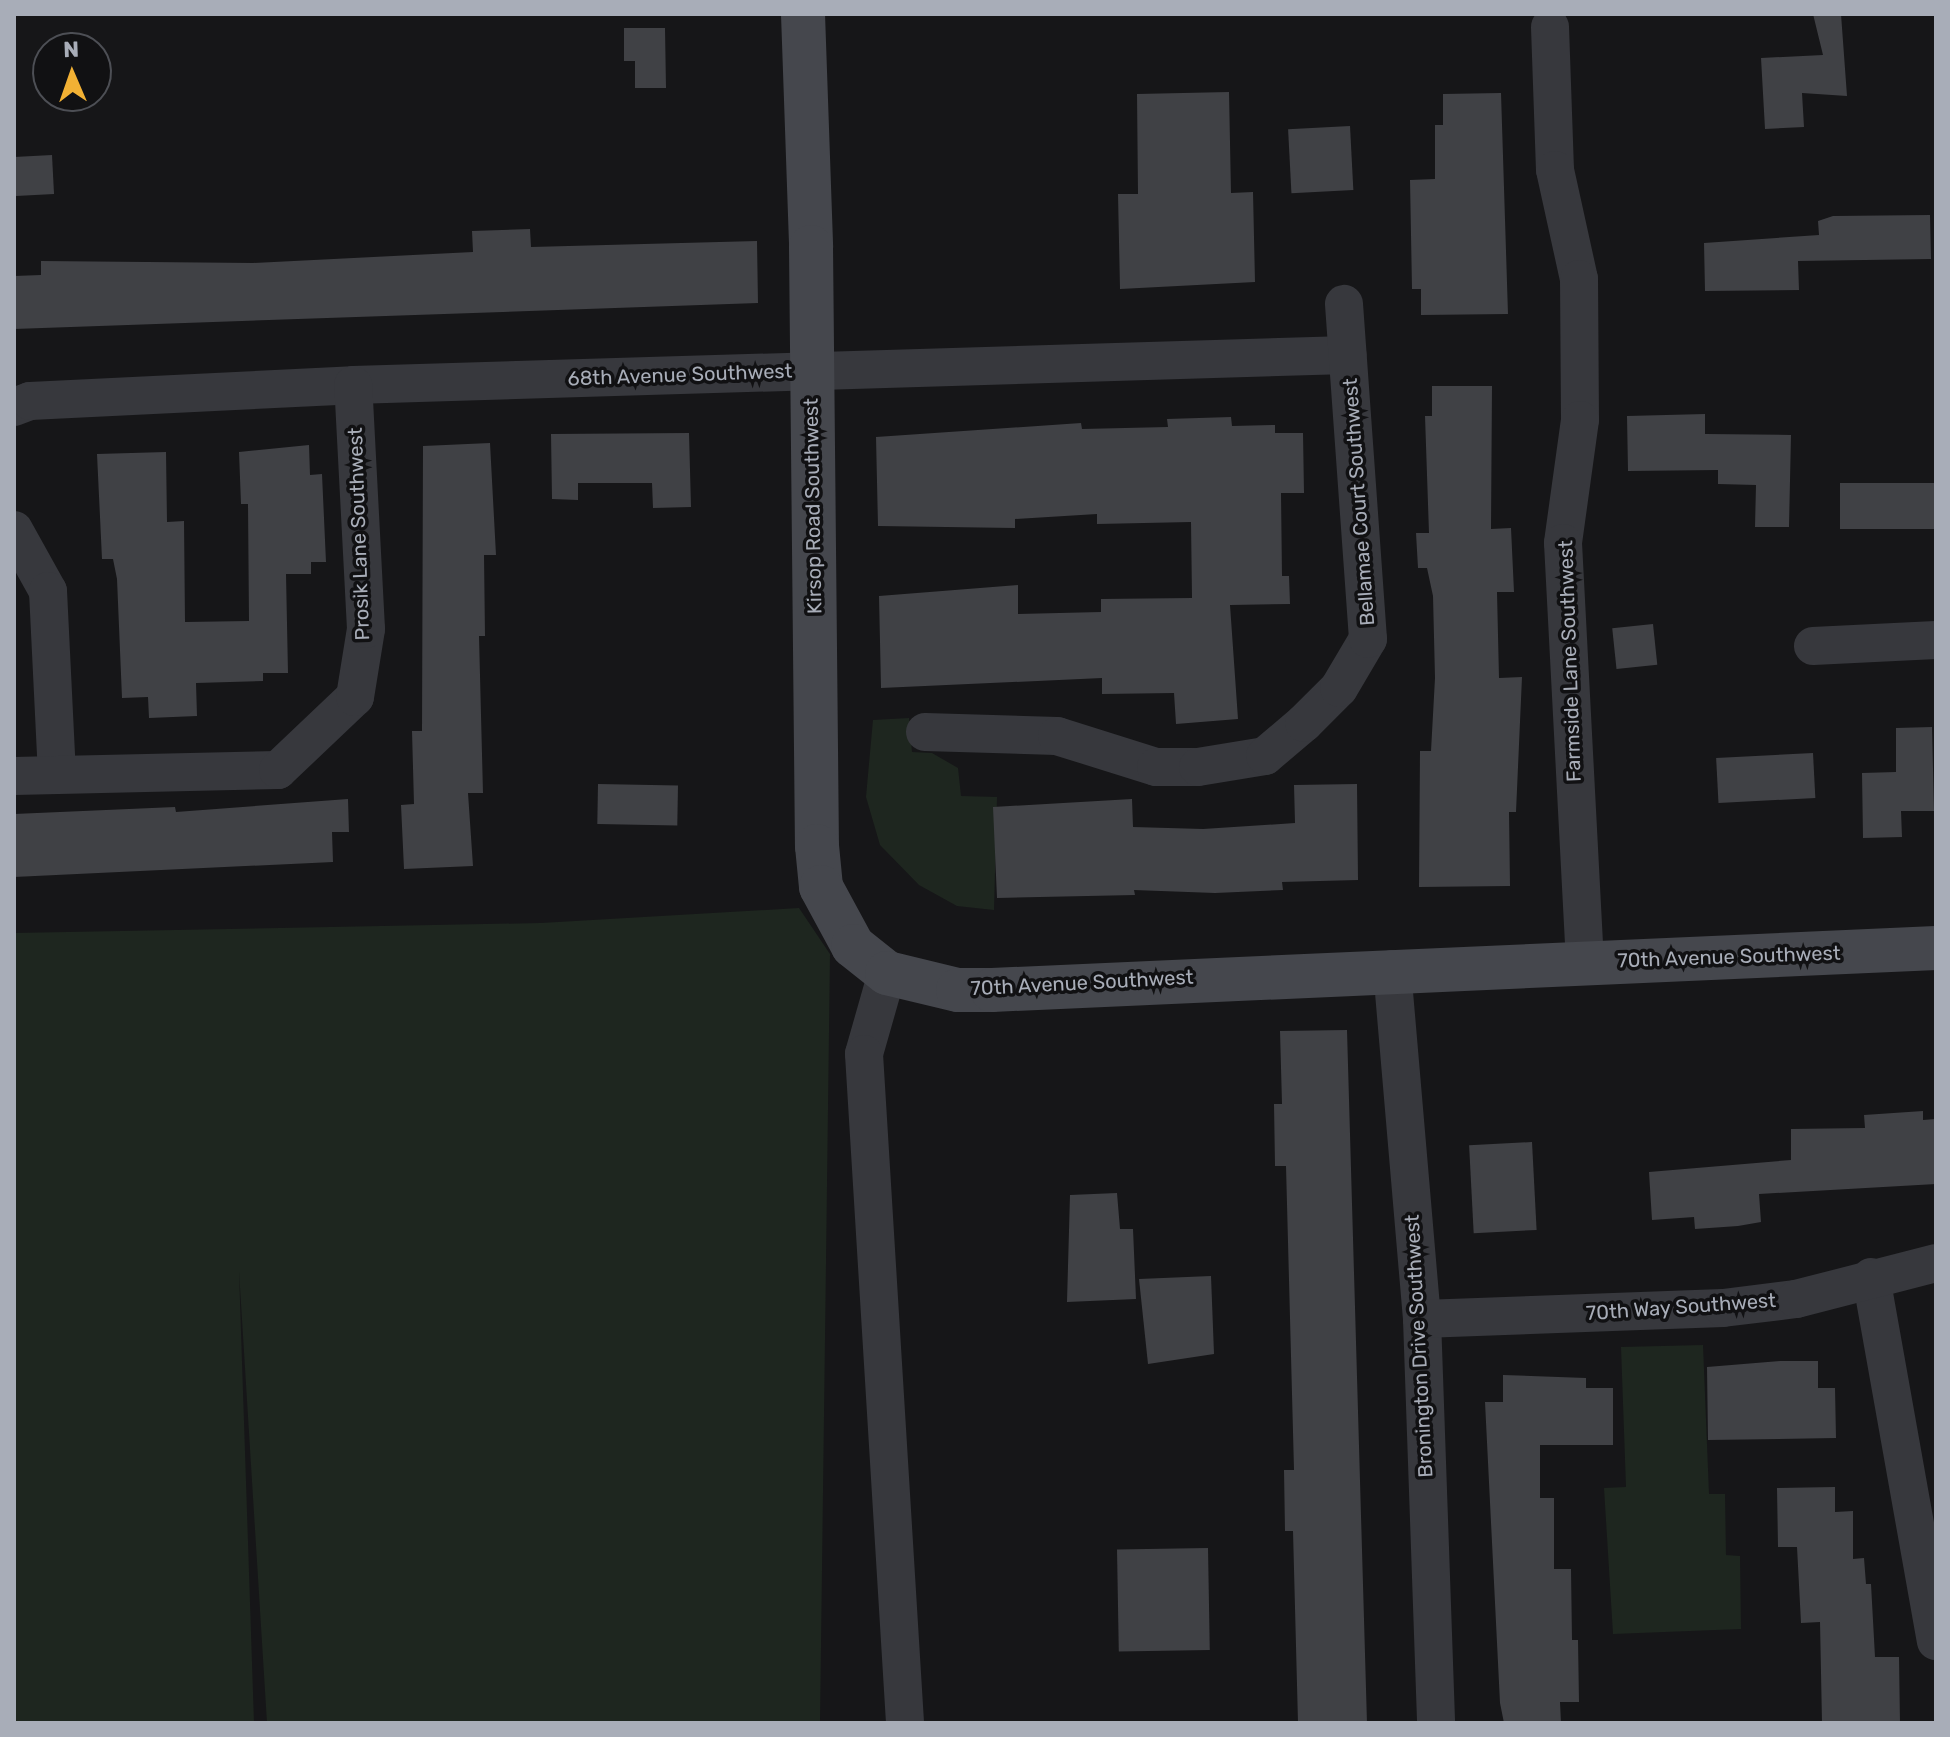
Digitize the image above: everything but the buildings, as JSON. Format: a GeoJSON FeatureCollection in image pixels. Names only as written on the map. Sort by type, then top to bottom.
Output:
{"type":"FeatureCollection","features":[{"type":"Feature","properties":{"kind":"street","name":"Kirsop Road Southwest"},"geometry":{"type":"LineString","coordinates":[[803,14],[821,887],[853,946],[887,973]]}},
{"type":"Feature","properties":{"kind":"street","name":"Farmside Lane Southwest"},"geometry":{"type":"LineString","coordinates":[[1550,27],[1555,170],[1579,279],[1580,420],[1563,543],[1585,963]]}},
{"type":"Feature","properties":{"kind":"street","name":"Bellamae Court Southwest"},"geometry":{"type":"LineString","coordinates":[[925,732],[1057,736],[1156,767],[1233,766],[1265,756],[1339,688],[1368,639],[1344,304]]}},
{"type":"Feature","properties":{"kind":"street","name":"68th Avenue Southwest"},"geometry":{"type":"LineString","coordinates":[[14,407],[30,401],[353,385],[1348,355]]}},
{"type":"Feature","properties":{"kind":"street","name":"Prosik Lane Southwest"},"geometry":{"type":"LineString","coordinates":[[14,776],[278,770],[355,697],[366,629],[353,385]]}},
{"type":"Feature","properties":{"kind":"street"},"geometry":{"type":"LineString","coordinates":[[14,530],[48,591],[57,774]]}},
{"type":"Feature","properties":{"kind":"street"},"geometry":{"type":"LineString","coordinates":[[1813,646],[1936,640]]}},
{"type":"Feature","properties":{"kind":"street","name":"70th Avenue Southwest"},"geometry":{"type":"LineString","coordinates":[[887,973],[958,990],[992,990],[1392,969],[1936,948]]}},
{"type":"Feature","properties":{"kind":"street","name":"Bronington Drive Southwest"},"geometry":{"type":"LineString","coordinates":[[1392,969],[1422,1319],[1436,1723]]}},
{"type":"Feature","properties":{"kind":"street"},"geometry":{"type":"LineString","coordinates":[[887,973],[864,1054],[905,1723]]}},
{"type":"Feature","properties":{"kind":"street","name":"70th Way Southwest"},"geometry":{"type":"LineString","coordinates":[[1422,1319],[1723,1308],[1796,1299],[1871,1277],[1936,1263]]}},
{"type":"Feature","properties":{"kind":"street"},"geometry":{"type":"LineString","coordinates":[[1871,1277],[1936,1641]]}},
{"type":"Feature","properties":{"kind":"shaded area"},"geometry":{"type":"Polygon","coordinates":[[[909,718],[912,752],[932,753],[958,768],[961,796],[997,797],[994,910],[957,906],[919,885],[880,845],[866,797],[873,720],[909,718]]]}},
{"type":"Feature","properties":{"kind":"shaded area"},"geometry":{"type":"Polygon","coordinates":[[[799,908],[830,954],[820,1723],[267,1723],[239,1271],[254,1723],[14,1723],[14,933],[541,923],[799,908]]]}},
{"type":"Feature","properties":{"kind":"shaded area"},"geometry":{"type":"Polygon","coordinates":[[[1703,1345],[1709,1494],[1725,1494],[1726,1555],[1740,1556],[1741,1629],[1613,1634],[1604,1488],[1626,1487],[1621,1347],[1703,1345]]]}}]}
